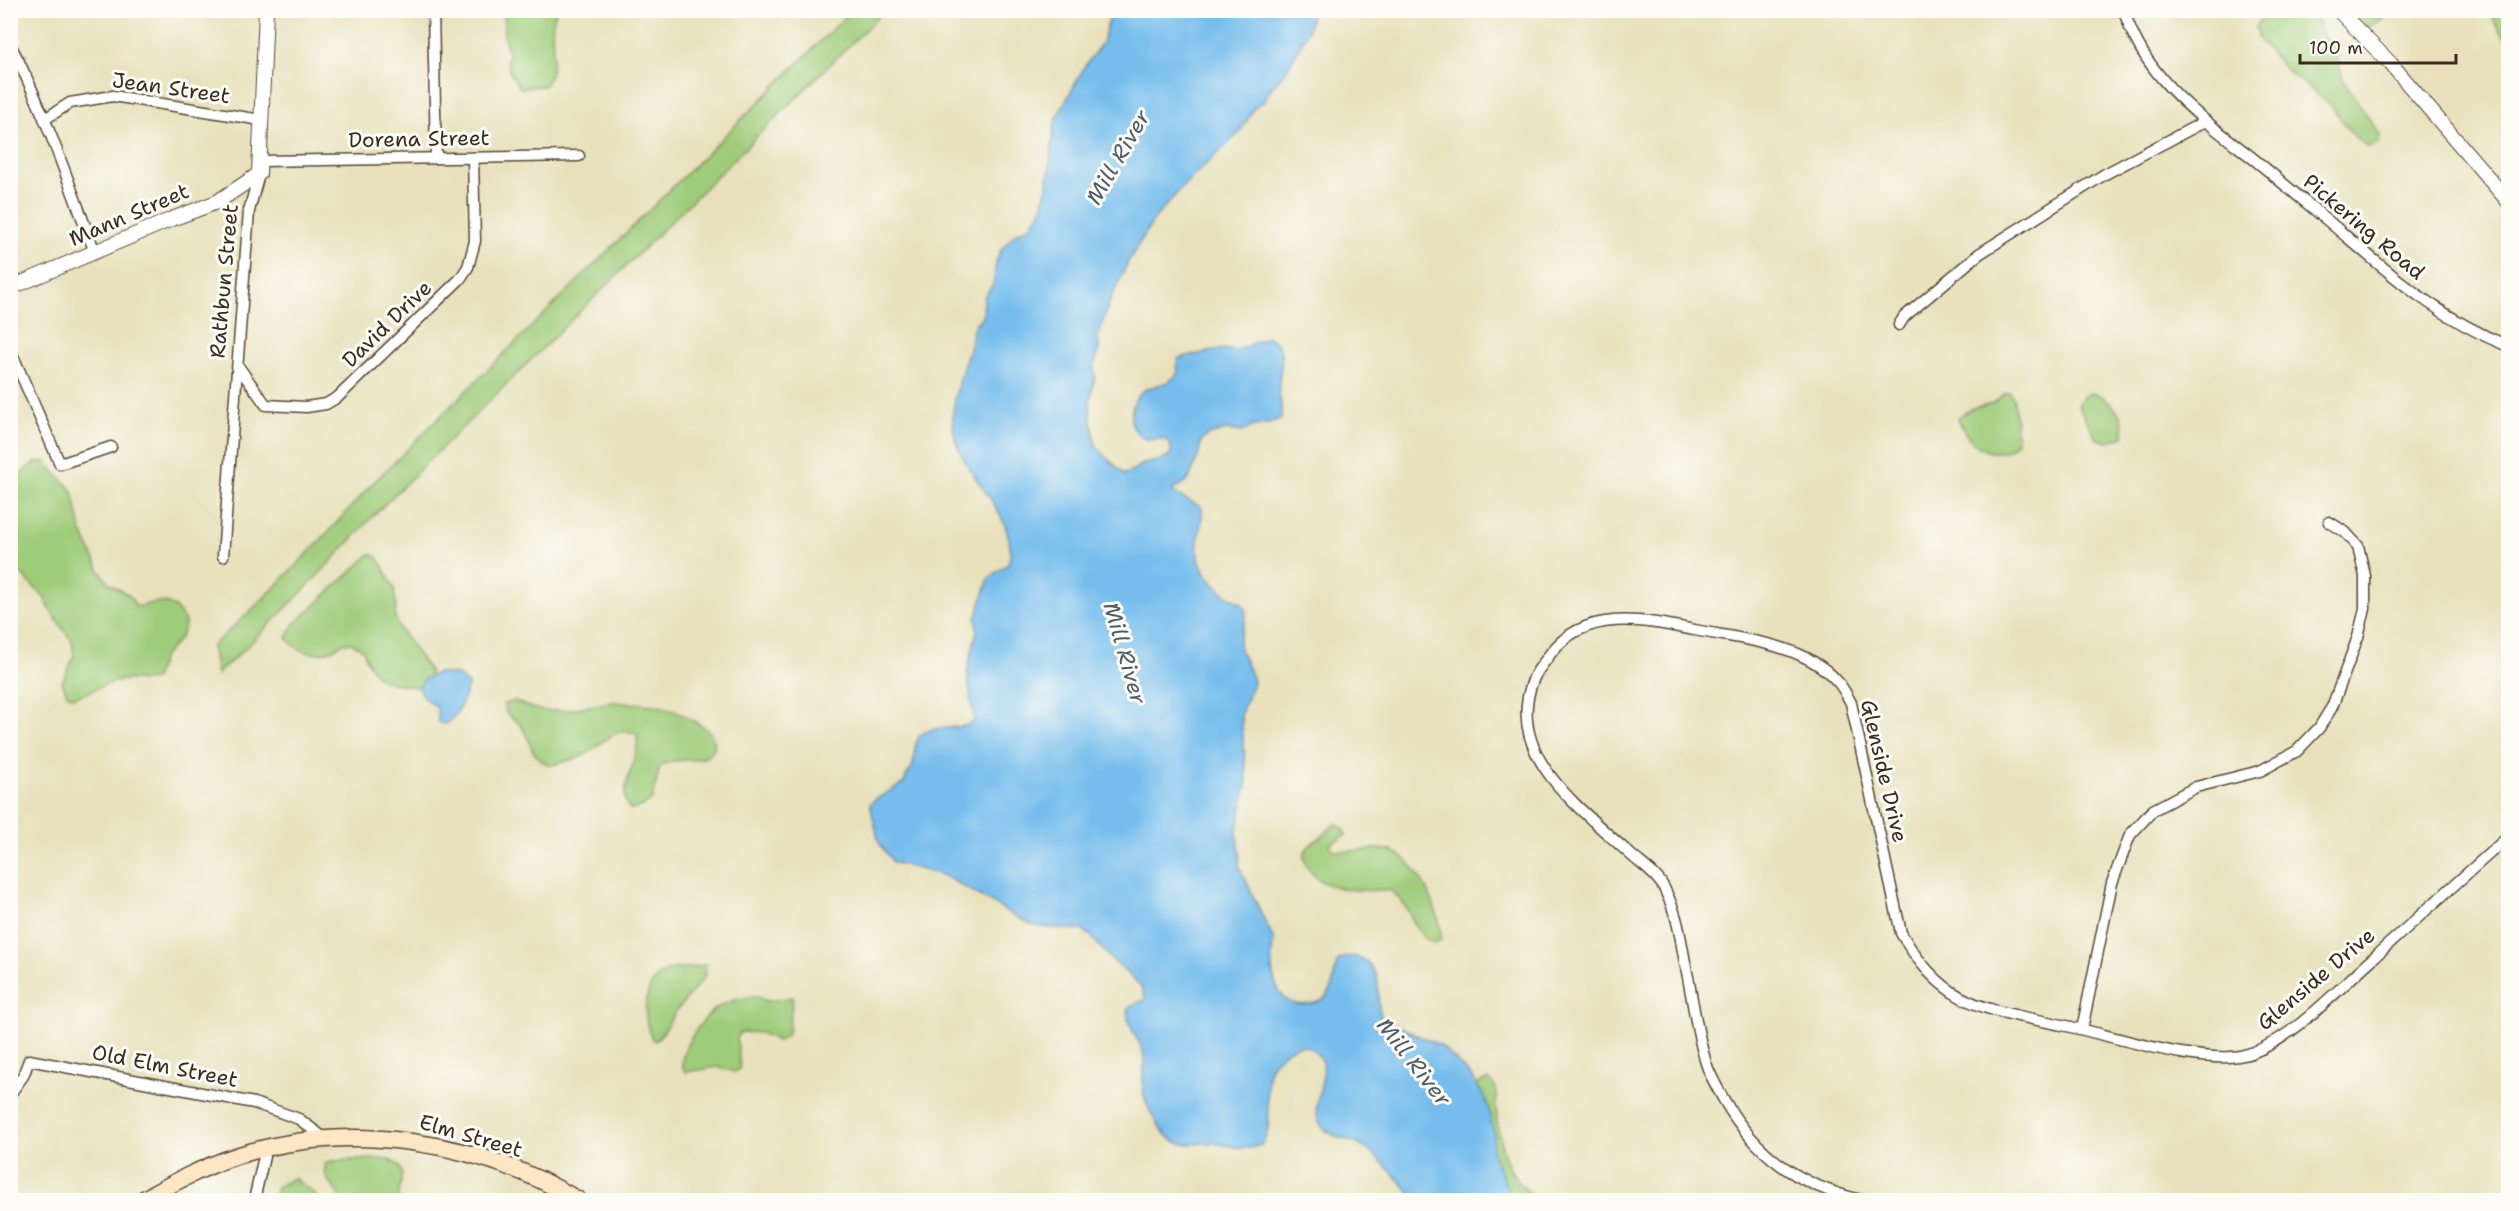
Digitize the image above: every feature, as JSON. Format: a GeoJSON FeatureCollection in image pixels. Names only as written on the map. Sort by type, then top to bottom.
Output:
{"type":"FeatureCollection","features":[{"type":"Feature","properties":{"kind":"main road","name":"Elm Street"},"geometry":{"type":"LineString","coordinates":[[142,1200],[210,1165],[266,1148],[324,1138],[378,1138],[425,1143],[507,1168],[558,1189],[578,1200]]}},
{"type":"Feature","properties":{"kind":"street","name":"Rathbun Street"},"geometry":{"type":"LineString","coordinates":[[223,556],[249,211],[259,168],[266,10]]}},
{"type":"Feature","properties":{"kind":"street"},"geometry":{"type":"LineString","coordinates":[[433,10],[436,157]]}},
{"type":"Feature","properties":{"kind":"street","name":"Pickering Road"},"geometry":{"type":"LineString","coordinates":[[2124,10],[2144,55],[2182,102],[2204,122],[2248,154],[2422,300],[2508,346]]}},
{"type":"Feature","properties":{"kind":"street"},"geometry":{"type":"LineString","coordinates":[[2338,10],[2391,64],[2508,201]]}},
{"type":"Feature","properties":{"kind":"street"},"geometry":{"type":"LineString","coordinates":[[10,44],[45,119],[95,252]]}},
{"type":"Feature","properties":{"kind":"street","name":"Jean Street"},"geometry":{"type":"LineString","coordinates":[[45,119],[70,103],[113,96],[261,120]]}},
{"type":"Feature","properties":{"kind":"street"},"geometry":{"type":"LineString","coordinates":[[1899,325],[1904,317],[1979,254],[2106,174],[2204,122]]}},
{"type":"Feature","properties":{"kind":"street","name":"Dorena Street"},"geometry":{"type":"LineString","coordinates":[[259,168],[436,157],[579,156]]}},
{"type":"Feature","properties":{"kind":"street","name":"David Drive"},"geometry":{"type":"LineString","coordinates":[[238,366],[266,405],[315,406],[332,400],[350,387],[448,292],[468,267],[475,241],[472,158]]}},
{"type":"Feature","properties":{"kind":"street","name":"Mann Street"},"geometry":{"type":"LineString","coordinates":[[10,288],[217,202],[259,168]]}},
{"type":"Feature","properties":{"kind":"street"},"geometry":{"type":"LineString","coordinates":[[10,349],[60,464],[111,447]]}},
{"type":"Feature","properties":{"kind":"street"},"geometry":{"type":"LineString","coordinates":[[2082,1029],[2112,883],[2130,835],[2153,810],[2196,787],[2260,771],[2297,751],[2319,728],[2332,707],[2361,628],[2365,609],[2365,576],[2358,546],[2346,532],[2329,522]]}},
{"type":"Feature","properties":{"kind":"street","name":"Glenside Drive"},"geometry":{"type":"LineString","coordinates":[[1861,1200],[1837,1195],[1803,1181],[1761,1150],[1739,1125],[1706,1064],[1684,962],[1678,917],[1663,884],[1560,788],[1536,757],[1527,731],[1526,707],[1533,678],[1553,650],[1568,637],[1602,621],[1643,620],[1770,645],[1799,655],[1818,665],[1837,681],[1851,703],[1901,933],[1914,956],[1928,973],[1948,990],[1968,1002],[2141,1044],[2225,1057],[2243,1056],[2280,1039],[2508,837]]}},
{"type":"Feature","properties":{"kind":"street","name":"Old Elm Street"},"geometry":{"type":"LineString","coordinates":[[10,1094],[24,1076],[29,1060],[254,1103],[299,1119],[324,1138]]}},
{"type":"Feature","properties":{"kind":"street"},"geometry":{"type":"LineString","coordinates":[[254,1200],[266,1148]]}},
{"type":"Feature","properties":{"kind":"green space"},"geometry":{"type":"Polygon","coordinates":[[[852,10],[884,11],[376,513],[278,616],[217,674],[212,646],[273,589],[370,486],[852,10]]]}},
{"type":"Feature","properties":{"kind":"green space"},"geometry":{"type":"Polygon","coordinates":[[[504,11],[557,11],[552,27],[552,67],[544,86],[520,88],[510,73],[507,61],[509,55],[504,37],[504,11]]]}},
{"type":"Feature","properties":{"kind":"green space"},"geometry":{"type":"Polygon","coordinates":[[[2265,11],[2308,11],[2316,18],[2324,36],[2334,46],[2344,82],[2380,135],[2379,143],[2368,147],[2352,134],[2330,104],[2288,72],[2259,40],[2256,27],[2265,11]]]}},
{"type":"Feature","properties":{"kind":"green space"},"geometry":{"type":"Polygon","coordinates":[[[2351,11],[2395,11],[2366,29],[2351,11]]]}},
{"type":"Feature","properties":{"kind":"green space"},"geometry":{"type":"Polygon","coordinates":[[[2488,11],[2508,11],[2508,42],[2488,11]]]}},
{"type":"Feature","properties":{"kind":"green space"},"geometry":{"type":"Polygon","coordinates":[[[2005,393],[2010,393],[2014,399],[2017,442],[2008,449],[1990,452],[1967,435],[1958,417],[1973,408],[1994,403],[2005,393]]]}},
{"type":"Feature","properties":{"kind":"green space"},"geometry":{"type":"Polygon","coordinates":[[[2090,393],[2104,397],[2115,408],[2122,421],[2124,436],[2108,442],[2096,438],[2078,405],[2083,397],[2090,393]]]}},
{"type":"Feature","properties":{"kind":"green space"},"geometry":{"type":"Polygon","coordinates":[[[41,461],[45,462],[73,491],[81,530],[100,571],[109,583],[130,596],[136,607],[157,602],[166,603],[175,607],[184,619],[185,624],[181,637],[163,657],[155,679],[123,680],[73,697],[67,694],[62,682],[74,656],[72,641],[51,612],[44,597],[11,564],[10,520],[14,490],[19,477],[28,467],[41,461]]]}},
{"type":"Feature","properties":{"kind":"green space"},"geometry":{"type":"Polygon","coordinates":[[[370,554],[378,557],[394,588],[395,617],[398,626],[429,670],[430,678],[423,680],[419,688],[383,680],[377,676],[363,650],[352,643],[344,643],[323,653],[311,653],[295,646],[287,638],[293,625],[370,554]]]}},
{"type":"Feature","properties":{"kind":"green space"},"geometry":{"type":"Polygon","coordinates":[[[515,701],[530,708],[546,711],[568,710],[611,702],[660,706],[686,716],[705,728],[713,739],[714,749],[708,756],[702,758],[673,761],[660,766],[652,800],[631,810],[626,803],[625,794],[636,752],[636,733],[628,731],[615,734],[586,754],[549,765],[537,757],[521,726],[506,713],[504,704],[515,701]]]}},
{"type":"Feature","properties":{"kind":"green space"},"geometry":{"type":"Polygon","coordinates":[[[1336,824],[1344,829],[1346,835],[1330,844],[1332,850],[1346,852],[1388,850],[1408,862],[1417,873],[1432,901],[1441,939],[1436,943],[1425,938],[1404,904],[1390,890],[1343,889],[1331,886],[1312,874],[1304,859],[1305,851],[1336,824]]]}},
{"type":"Feature","properties":{"kind":"green space"},"geometry":{"type":"Polygon","coordinates":[[[706,964],[704,978],[676,1011],[664,1031],[655,1041],[652,1039],[648,1029],[646,1008],[650,988],[656,979],[663,973],[674,969],[706,964]]]}},
{"type":"Feature","properties":{"kind":"green space"},"geometry":{"type":"Polygon","coordinates":[[[753,996],[767,1001],[793,997],[788,1034],[778,1041],[761,1033],[740,1032],[737,1039],[740,1068],[735,1072],[718,1067],[686,1072],[683,1057],[686,1048],[704,1020],[725,1003],[753,996]]]}},
{"type":"Feature","properties":{"kind":"green space"},"geometry":{"type":"Polygon","coordinates":[[[1488,1079],[1496,1088],[1499,1135],[1507,1162],[1521,1185],[1531,1194],[1544,1200],[1519,1200],[1509,1192],[1492,1152],[1494,1133],[1475,1085],[1488,1079]]]}},
{"type":"Feature","properties":{"kind":"green space"},"geometry":{"type":"Polygon","coordinates":[[[389,1160],[399,1165],[402,1173],[398,1200],[342,1200],[327,1178],[326,1163],[389,1160]]]}},
{"type":"Feature","properties":{"kind":"green space"},"geometry":{"type":"Polygon","coordinates":[[[294,1178],[316,1195],[315,1200],[273,1200],[277,1187],[294,1178]]]}},
{"type":"Feature","properties":{"kind":"water","name":"Mill River"},"geometry":{"type":"Polygon","coordinates":[[[1115,10],[1312,11],[1308,31],[1286,71],[1271,88],[1264,101],[1254,108],[1240,132],[1187,182],[1155,218],[1129,260],[1108,305],[1098,338],[1099,348],[1094,366],[1095,377],[1090,400],[1096,447],[1124,474],[1141,465],[1168,457],[1171,453],[1169,442],[1162,439],[1143,438],[1134,428],[1131,414],[1139,394],[1172,379],[1178,373],[1179,358],[1223,349],[1235,351],[1268,337],[1280,348],[1282,354],[1279,382],[1281,418],[1272,423],[1253,426],[1242,432],[1226,430],[1209,435],[1201,441],[1199,453],[1188,481],[1172,490],[1202,508],[1197,548],[1202,567],[1216,586],[1242,604],[1246,614],[1239,644],[1253,683],[1241,714],[1247,784],[1237,832],[1239,866],[1274,940],[1273,974],[1281,994],[1288,1001],[1298,1004],[1319,1002],[1330,992],[1338,961],[1352,956],[1365,961],[1376,975],[1382,1019],[1441,1046],[1471,1076],[1485,1098],[1489,1110],[1494,1133],[1492,1152],[1509,1192],[1519,1200],[1416,1200],[1386,1166],[1365,1148],[1335,1136],[1321,1125],[1317,1116],[1317,1107],[1323,1078],[1321,1060],[1315,1052],[1303,1046],[1290,1049],[1277,1058],[1270,1069],[1267,1082],[1267,1133],[1262,1144],[1244,1148],[1212,1143],[1185,1144],[1170,1139],[1159,1127],[1144,1095],[1144,1057],[1129,1023],[1130,1006],[1146,999],[1140,985],[1110,958],[1090,935],[1082,930],[1029,924],[945,876],[893,862],[879,843],[870,804],[904,783],[912,767],[916,743],[920,736],[933,729],[968,725],[974,721],[967,672],[977,630],[976,618],[989,578],[1009,563],[1010,545],[999,513],[961,454],[955,438],[953,417],[955,395],[970,348],[973,329],[983,317],[984,297],[993,285],[996,262],[1001,250],[1014,235],[1031,225],[1041,212],[1048,182],[1054,127],[1058,115],[1085,66],[1102,43],[1109,19],[1115,10]]]}},
{"type":"Feature","properties":{"kind":"water"},"geometry":{"type":"Polygon","coordinates":[[[437,673],[458,675],[468,685],[457,712],[444,724],[438,722],[437,707],[424,698],[419,688],[423,680],[437,673]]]}}]}
